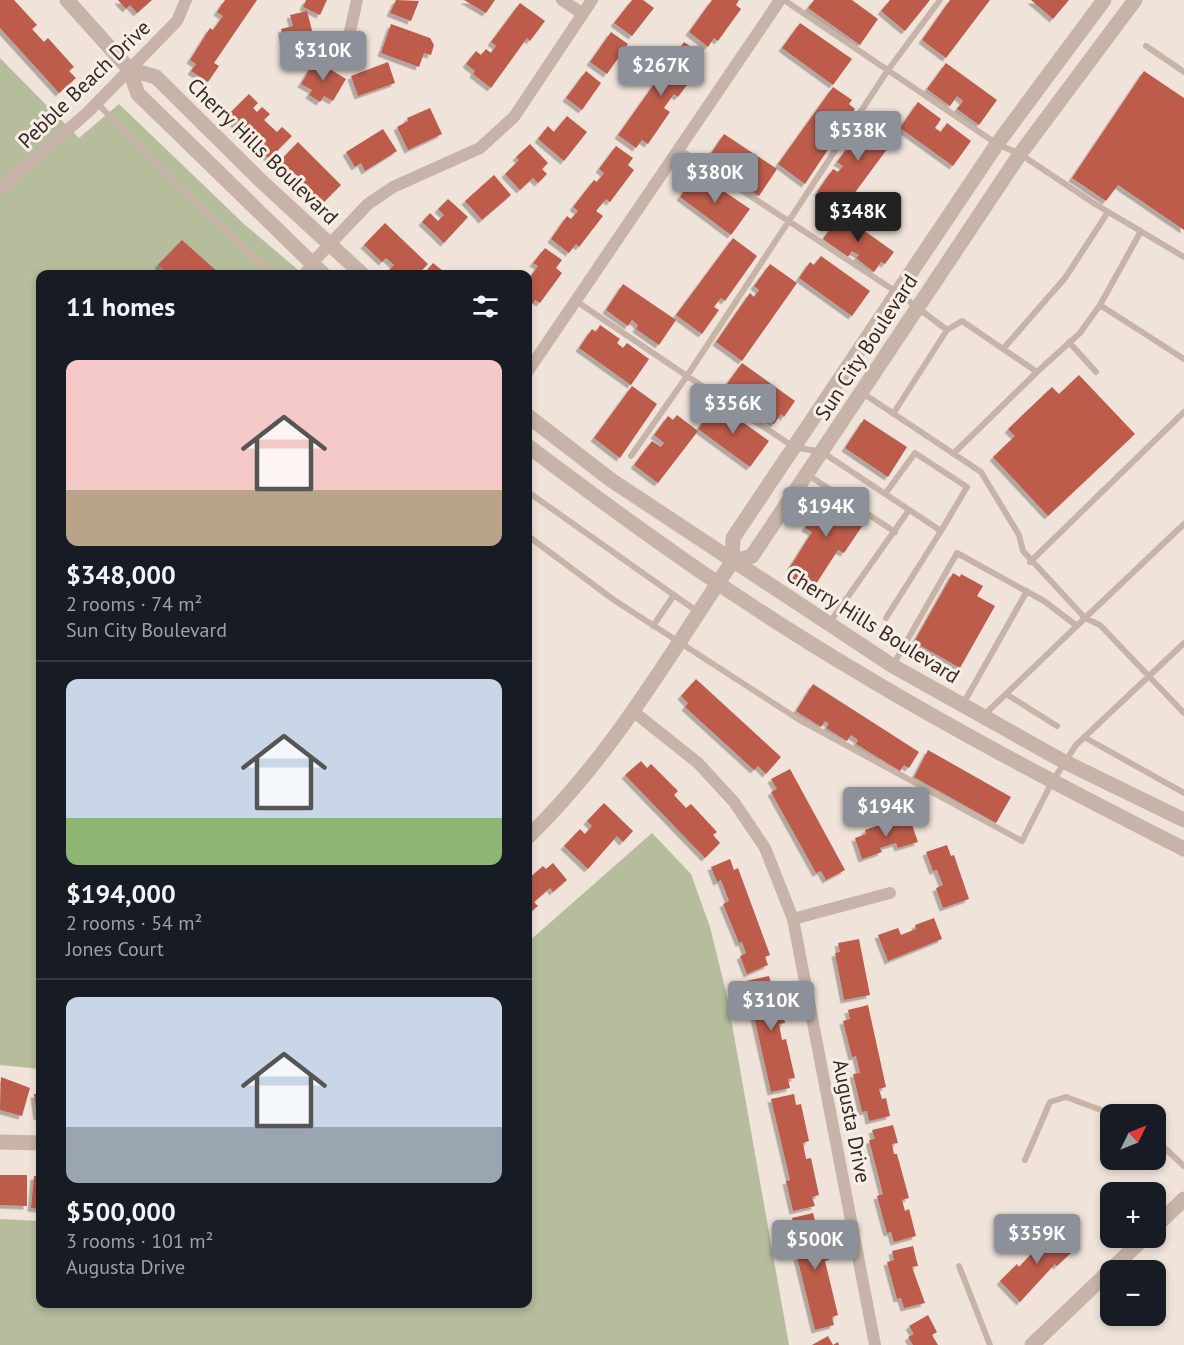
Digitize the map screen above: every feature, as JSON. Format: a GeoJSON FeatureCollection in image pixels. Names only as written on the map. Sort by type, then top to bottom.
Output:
{"type":"FeatureCollection","features":[{"type":"Feature","properties":{"kind":"street","name":"Cherry Hills Boulevard"},"geometry":{"type":"LineString","coordinates":[[67,0],[129,69],[138,94],[305,269]]}},
{"type":"Feature","properties":{"kind":"street","name":"Pebble Beach Drive"},"geometry":{"type":"LineString","coordinates":[[0,189],[97,103],[177,21],[186,0]]}},
{"type":"Feature","properties":{"kind":"street"},"geometry":{"type":"LineString","coordinates":[[349,36],[357,0]]}},
{"type":"Feature","properties":{"kind":"street"},"geometry":{"type":"LineString","coordinates":[[562,0],[583,14]]}},
{"type":"Feature","properties":{"kind":"street"},"geometry":{"type":"LineString","coordinates":[[305,269],[368,204],[393,187],[480,148],[514,117],[592,0]]}},
{"type":"Feature","properties":{"kind":"street"},"geometry":{"type":"LineString","coordinates":[[532,364],[782,0]]}},
{"type":"Feature","properties":{"kind":"street","name":"Sun City Boulevard"},"geometry":{"type":"LineString","coordinates":[[732,562],[752,556],[1020,154],[1135,0]]}},
{"type":"Feature","properties":{"kind":"street","name":"Sun City Boulevard"},"geometry":{"type":"LineString","coordinates":[[532,833],[597,764],[634,712],[732,562],[733,538],[997,144],[1100,1]]}},
{"type":"Feature","properties":{"kind":"street","name":"Cherry Hills Boulevard"},"geometry":{"type":"LineString","coordinates":[[129,69],[156,77],[357,270]]}},
{"type":"Feature","properties":{"kind":"street","name":"Cherry Hills Boulevard"},"geometry":{"type":"LineString","coordinates":[[532,419],[611,480],[732,562],[893,666],[1067,762],[1183,818]]}},
{"type":"Feature","properties":{"kind":"street"},"geometry":{"type":"LineString","coordinates":[[532,449],[632,525],[717,584],[859,673],[1052,782],[1184,849]]}},
{"type":"Feature","properties":{"kind":"street","name":"Augusta Drive"},"geometry":{"type":"LineString","coordinates":[[634,712],[698,763],[734,802],[765,848],[793,919],[875,1345]]}},
{"type":"Feature","properties":{"kind":"street"},"geometry":{"type":"LineString","coordinates":[[793,919],[890,892]]}},
{"type":"Feature","properties":{"kind":"street"},"geometry":{"type":"LineString","coordinates":[[0,1142],[36,1143]]}},
{"type":"Feature","properties":{"kind":"street"},"geometry":{"type":"LineString","coordinates":[[1166,1216],[1184,1199]]}},
{"type":"Feature","properties":{"kind":"street"},"geometry":{"type":"LineString","coordinates":[[1032,1345],[1134,1248]]}},
{"type":"Feature","properties":{"kind":"lane"},"geometry":{"type":"LineString","coordinates":[[782,0],[997,144],[1020,154],[1108,212],[1184,257]]}},
{"type":"Feature","properties":{"kind":"lane"},"geometry":{"type":"LineString","coordinates":[[631,456],[789,223],[888,70],[940,0]]}},
{"type":"Feature","properties":{"kind":"lane"},"geometry":{"type":"LineString","coordinates":[[1146,46],[1184,72]]}},
{"type":"Feature","properties":{"kind":"lane"},"geometry":{"type":"LineString","coordinates":[[97,103],[178,186],[269,270]]}},
{"type":"Feature","properties":{"kind":"lane"},"geometry":{"type":"LineString","coordinates":[[679,149],[898,293],[947,330]]}},
{"type":"Feature","properties":{"kind":"lane"},"geometry":{"type":"LineString","coordinates":[[1004,349],[1059,286],[1108,212]]}},
{"type":"Feature","properties":{"kind":"lane"},"geometry":{"type":"LineString","coordinates":[[953,454],[1069,342],[1100,305],[1141,231]]}},
{"type":"Feature","properties":{"kind":"lane"},"geometry":{"type":"LineString","coordinates":[[576,301],[794,447],[822,452],[941,531]]}},
{"type":"Feature","properties":{"kind":"lane"},"geometry":{"type":"LineString","coordinates":[[1100,305],[1184,359]]}},
{"type":"Feature","properties":{"kind":"lane"},"geometry":{"type":"LineString","coordinates":[[893,414],[947,330],[962,321],[1037,372]]}},
{"type":"Feature","properties":{"kind":"lane"},"geometry":{"type":"LineString","coordinates":[[1069,342],[1096,372]]}},
{"type":"Feature","properties":{"kind":"lane"},"geometry":{"type":"LineString","coordinates":[[861,392],[981,472],[1019,535],[1023,551],[1030,562],[1085,618],[1100,625],[1184,713]]}},
{"type":"Feature","properties":{"kind":"lane"},"geometry":{"type":"LineString","coordinates":[[1030,562],[1184,412]]}},
{"type":"Feature","properties":{"kind":"lane"},"geometry":{"type":"LineString","coordinates":[[885,494],[915,453],[967,487],[885,618]]}},
{"type":"Feature","properties":{"kind":"lane"},"geometry":{"type":"LineString","coordinates":[[807,475],[843,498]]}},
{"type":"Feature","properties":{"kind":"lane"},"geometry":{"type":"LineString","coordinates":[[532,495],[699,612]]}},
{"type":"Feature","properties":{"kind":"lane"},"geometry":{"type":"LineString","coordinates":[[857,507],[895,532]]}},
{"type":"Feature","properties":{"kind":"lane"},"geometry":{"type":"LineString","coordinates":[[829,624],[909,510]]}},
{"type":"Feature","properties":{"kind":"lane"},"geometry":{"type":"LineString","coordinates":[[983,716],[1184,524]]}},
{"type":"Feature","properties":{"kind":"lane"},"geometry":{"type":"LineString","coordinates":[[532,539],[653,626],[798,719],[1022,842],[1052,782],[1084,737],[1184,643]]}},
{"type":"Feature","properties":{"kind":"lane"},"geometry":{"type":"LineString","coordinates":[[893,666],[957,554],[1027,591],[1077,626]]}},
{"type":"Feature","properties":{"kind":"lane"},"geometry":{"type":"LineString","coordinates":[[962,705],[1027,591]]}},
{"type":"Feature","properties":{"kind":"lane"},"geometry":{"type":"LineString","coordinates":[[653,626],[674,595]]}},
{"type":"Feature","properties":{"kind":"lane"},"geometry":{"type":"LineString","coordinates":[[1006,694],[1057,726]]}},
{"type":"Feature","properties":{"kind":"lane"},"geometry":{"type":"LineString","coordinates":[[1084,737],[1184,793]]}},
{"type":"Feature","properties":{"kind":"lane"},"geometry":{"type":"LineString","coordinates":[[1025,1160],[1050,1101],[1066,1097],[1100,1110]]}},
{"type":"Feature","properties":{"kind":"lane"},"geometry":{"type":"LineString","coordinates":[[1166,1149],[1184,1166]]}},
{"type":"Feature","properties":{"kind":"lane"},"geometry":{"type":"LineString","coordinates":[[959,1266],[990,1345]]}},
{"type":"Feature","properties":{"kind":"green space"},"geometry":{"type":"Polygon","coordinates":[[[0,58],[79,138],[119,104],[244,224],[298,270],[36,270],[36,1069],[0,1065],[0,58]]]}},
{"type":"Feature","properties":{"kind":"green space"},"geometry":{"type":"Polygon","coordinates":[[[652,833],[691,874],[710,927],[727,996],[789,1345],[0,1345],[0,1219],[36,1221],[36,1308],[532,1308],[532,938],[652,833]]]}},
{"type":"Feature","properties":{"kind":"building"},"geometry":{"type":"Polygon","coordinates":[[[0,0],[14,0],[37,25],[32,29],[44,42],[48,38],[74,67],[69,71],[76,78],[59,93],[0,28],[0,0]]]}},
{"type":"Feature","properties":{"kind":"building"},"geometry":{"type":"Polygon","coordinates":[[[118,0],[152,0],[137,13],[130,5],[126,9],[118,0]]]}},
{"type":"Feature","properties":{"kind":"building"},"geometry":{"type":"Polygon","coordinates":[[[225,0],[257,0],[214,63],[219,66],[208,82],[191,71],[196,64],[190,60],[210,28],[213,30],[223,16],[217,12],[225,0]]]}},
{"type":"Feature","properties":{"kind":"building"},"geometry":{"type":"Polygon","coordinates":[[[306,0],[327,0],[320,15],[303,7],[306,0]]]}},
{"type":"Feature","properties":{"kind":"building"},"geometry":{"type":"Polygon","coordinates":[[[396,0],[419,1],[411,21],[390,13],[396,0]]]}},
{"type":"Feature","properties":{"kind":"building"},"geometry":{"type":"Polygon","coordinates":[[[464,0],[495,0],[486,13],[464,0]]]}},
{"type":"Feature","properties":{"kind":"building"},"geometry":{"type":"Polygon","coordinates":[[[632,0],[643,0],[654,8],[632,36],[614,23],[632,0]]]}},
{"type":"Feature","properties":{"kind":"building"},"geometry":{"type":"Polygon","coordinates":[[[712,0],[739,0],[736,5],[741,9],[718,41],[714,38],[708,47],[689,32],[712,0]]]}},
{"type":"Feature","properties":{"kind":"building"},"geometry":{"type":"Polygon","coordinates":[[[814,0],[852,0],[878,19],[860,45],[808,8],[814,0]]]}},
{"type":"Feature","properties":{"kind":"building"},"geometry":{"type":"Polygon","coordinates":[[[890,0],[930,0],[905,31],[881,11],[890,0]]]}},
{"type":"Feature","properties":{"kind":"building"},"geometry":{"type":"Polygon","coordinates":[[[950,0],[990,0],[946,58],[922,40],[950,0]]]}},
{"type":"Feature","properties":{"kind":"building"},"geometry":{"type":"Polygon","coordinates":[[[1031,0],[1069,0],[1053,19],[1031,0]]]}},
{"type":"Feature","properties":{"kind":"building"},"geometry":{"type":"Polygon","coordinates":[[[520,3],[545,21],[530,41],[527,38],[491,88],[473,74],[475,71],[466,64],[476,51],[481,55],[486,49],[491,53],[496,46],[491,42],[520,3]]]}},
{"type":"Feature","properties":{"kind":"building"},"geometry":{"type":"Polygon","coordinates":[[[307,11],[317,50],[296,55],[293,43],[285,45],[281,29],[293,26],[290,15],[307,11]]]}},
{"type":"Feature","properties":{"kind":"building"},"geometry":{"type":"Polygon","coordinates":[[[800,23],[852,59],[833,85],[782,48],[800,23]]]}},
{"type":"Feature","properties":{"kind":"building"},"geometry":{"type":"Polygon","coordinates":[[[391,24],[430,38],[434,45],[431,55],[424,53],[419,67],[381,53],[391,24]]]}},
{"type":"Feature","properties":{"kind":"building"},"geometry":{"type":"Polygon","coordinates":[[[611,32],[628,44],[607,74],[590,62],[611,32]]]}},
{"type":"Feature","properties":{"kind":"building"},"geometry":{"type":"Polygon","coordinates":[[[684,42],[701,54],[695,62],[701,66],[678,97],[674,94],[664,108],[670,112],[648,144],[642,140],[636,148],[618,135],[684,42]]]}},
{"type":"Feature","properties":{"kind":"building"},"geometry":{"type":"Polygon","coordinates":[[[315,60],[346,79],[333,101],[324,96],[320,102],[309,95],[312,90],[301,84],[315,60]]]}},
{"type":"Feature","properties":{"kind":"building"},"geometry":{"type":"Polygon","coordinates":[[[388,62],[395,83],[358,96],[351,76],[388,62]]]}},
{"type":"Feature","properties":{"kind":"building"},"geometry":{"type":"Polygon","coordinates":[[[946,63],[997,100],[979,125],[957,109],[963,101],[957,96],[950,106],[927,89],[946,63]]]}},
{"type":"Feature","properties":{"kind":"building"},"geometry":{"type":"Polygon","coordinates":[[[586,71],[601,83],[582,110],[566,98],[586,71]]]}},
{"type":"Feature","properties":{"kind":"building"},"geometry":{"type":"Polygon","coordinates":[[[1144,71],[1184,98],[1184,230],[1118,185],[1106,201],[1072,178],[1144,71]]]}},
{"type":"Feature","properties":{"kind":"building"},"geometry":{"type":"Polygon","coordinates":[[[833,87],[852,100],[849,104],[855,109],[805,184],[778,164],[833,87]]]}},
{"type":"Feature","properties":{"kind":"building"},"geometry":{"type":"Polygon","coordinates":[[[249,94],[258,103],[253,108],[257,112],[262,107],[270,114],[264,120],[277,132],[282,127],[292,136],[269,159],[227,116],[249,94]]]}},
{"type":"Feature","properties":{"kind":"building"},"geometry":{"type":"Polygon","coordinates":[[[918,102],[941,119],[935,128],[941,132],[947,123],[971,141],[953,166],[900,128],[918,102]]]}},
{"type":"Feature","properties":{"kind":"building"},"geometry":{"type":"Polygon","coordinates":[[[430,108],[442,134],[408,150],[397,127],[408,121],[407,118],[430,108]]]}},
{"type":"Feature","properties":{"kind":"building"},"geometry":{"type":"Polygon","coordinates":[[[872,114],[899,133],[842,210],[817,192],[833,169],[838,172],[843,166],[837,162],[851,143],[855,146],[860,139],[855,136],[872,114]]]}},
{"type":"Feature","properties":{"kind":"building"},"geometry":{"type":"Polygon","coordinates":[[[567,116],[587,132],[564,161],[538,139],[548,126],[554,132],[567,116]]]}},
{"type":"Feature","properties":{"kind":"building"},"geometry":{"type":"Polygon","coordinates":[[[383,129],[397,151],[365,171],[361,163],[355,167],[346,152],[383,129]]]}},
{"type":"Feature","properties":{"kind":"building"},"geometry":{"type":"Polygon","coordinates":[[[724,134],[777,169],[759,196],[706,161],[724,134]]]}},
{"type":"Feature","properties":{"kind":"building"},"geometry":{"type":"Polygon","coordinates":[[[298,142],[341,185],[318,208],[301,190],[306,185],[299,178],[294,183],[276,165],[298,142]]]}},
{"type":"Feature","properties":{"kind":"building"},"geometry":{"type":"Polygon","coordinates":[[[530,144],[548,163],[542,169],[547,174],[538,183],[533,178],[520,190],[505,174],[519,160],[516,157],[530,144]]]}},
{"type":"Feature","properties":{"kind":"building"},"geometry":{"type":"Polygon","coordinates":[[[616,146],[633,158],[628,165],[634,170],[610,202],[606,199],[596,211],[603,216],[579,247],[576,244],[569,253],[551,239],[567,216],[571,219],[578,211],[573,207],[594,180],[597,182],[604,173],[599,169],[616,146]]]}},
{"type":"Feature","properties":{"kind":"building"},"geometry":{"type":"Polygon","coordinates":[[[697,173],[750,209],[731,235],[680,197],[697,173]]]}},
{"type":"Feature","properties":{"kind":"building"},"geometry":{"type":"Polygon","coordinates":[[[494,175],[511,195],[482,220],[465,201],[494,175]]]}},
{"type":"Feature","properties":{"kind":"building"},"geometry":{"type":"Polygon","coordinates":[[[448,199],[468,217],[444,243],[422,222],[430,213],[438,221],[444,215],[438,209],[448,199]]]}},
{"type":"Feature","properties":{"kind":"building"},"geometry":{"type":"Polygon","coordinates":[[[841,214],[894,252],[885,264],[881,262],[874,272],[856,258],[859,255],[852,251],[848,257],[823,239],[841,214]]]}},
{"type":"Feature","properties":{"kind":"building"},"geometry":{"type":"Polygon","coordinates":[[[385,223],[428,264],[422,270],[389,270],[394,265],[386,258],[382,262],[364,245],[385,223]]]}},
{"type":"Feature","properties":{"kind":"building"},"geometry":{"type":"Polygon","coordinates":[[[733,238],[757,256],[725,301],[721,298],[714,307],[719,310],[702,334],[676,315],[733,238]]]}},
{"type":"Feature","properties":{"kind":"building"},"geometry":{"type":"Polygon","coordinates":[[[182,240],[216,270],[164,270],[158,265],[182,240]]]}},
{"type":"Feature","properties":{"kind":"building"},"geometry":{"type":"Polygon","coordinates":[[[545,248],[562,260],[556,268],[562,273],[540,303],[535,300],[532,304],[532,275],[538,266],[533,263],[545,248]]]}},
{"type":"Feature","properties":{"kind":"building"},"geometry":{"type":"Polygon","coordinates":[[[821,256],[870,291],[852,316],[799,278],[810,262],[814,265],[821,256]]]}},
{"type":"Feature","properties":{"kind":"building"},"geometry":{"type":"Polygon","coordinates":[[[433,263],[442,270],[427,270],[433,263]]]}},
{"type":"Feature","properties":{"kind":"building"},"geometry":{"type":"Polygon","coordinates":[[[770,264],[797,283],[742,361],[716,342],[750,293],[754,297],[759,290],[754,286],[770,264]]]}},
{"type":"Feature","properties":{"kind":"building"},"geometry":{"type":"Polygon","coordinates":[[[623,284],[676,320],[659,345],[636,329],[638,325],[632,320],[628,326],[606,310],[623,284]]]}},
{"type":"Feature","properties":{"kind":"building"},"geometry":{"type":"Polygon","coordinates":[[[600,325],[620,339],[617,343],[623,348],[627,343],[649,359],[631,385],[579,348],[592,329],[596,332],[600,325]]]}},
{"type":"Feature","properties":{"kind":"building"},"geometry":{"type":"Polygon","coordinates":[[[742,363],[795,401],[784,417],[781,414],[774,424],[755,409],[759,404],[752,399],[748,405],[724,388],[742,363]]]}},
{"type":"Feature","properties":{"kind":"building"},"geometry":{"type":"Polygon","coordinates":[[[1079,375],[1135,434],[1048,516],[993,457],[1015,436],[1008,429],[1052,387],[1059,394],[1079,375]]]}},
{"type":"Feature","properties":{"kind":"building"},"geometry":{"type":"Polygon","coordinates":[[[632,386],[657,404],[620,458],[594,438],[632,386]]]}},
{"type":"Feature","properties":{"kind":"building"},"geometry":{"type":"Polygon","coordinates":[[[716,403],[769,441],[750,467],[698,429],[716,403]]]}},
{"type":"Feature","properties":{"kind":"building"},"geometry":{"type":"Polygon","coordinates":[[[677,415],[698,431],[658,483],[634,465],[652,441],[661,447],[664,443],[654,435],[668,416],[673,420],[677,415]]]}},
{"type":"Feature","properties":{"kind":"building"},"geometry":{"type":"Polygon","coordinates":[[[864,419],[907,447],[888,477],[845,448],[864,419]]]}},
{"type":"Feature","properties":{"kind":"building"},"geometry":{"type":"Polygon","coordinates":[[[826,495],[838,505],[845,495],[860,504],[852,514],[865,522],[844,553],[838,550],[816,584],[809,579],[804,587],[792,579],[797,571],[790,567],[812,532],[805,528],[826,495]]]}},
{"type":"Feature","properties":{"kind":"building"},"geometry":{"type":"Polygon","coordinates":[[[953,573],[960,577],[961,574],[983,586],[977,596],[995,606],[960,668],[914,642],[953,573]]]}},
{"type":"Feature","properties":{"kind":"building"},"geometry":{"type":"Polygon","coordinates":[[[696,679],[781,757],[766,774],[758,766],[754,770],[685,707],[688,703],[681,696],[696,679]]]}},
{"type":"Feature","properties":{"kind":"building"},"geometry":{"type":"Polygon","coordinates":[[[813,684],[919,752],[909,768],[904,765],[900,771],[856,744],[858,740],[851,735],[847,741],[826,728],[829,724],[825,721],[821,727],[796,711],[813,684]]]}},
{"type":"Feature","properties":{"kind":"building"},"geometry":{"type":"Polygon","coordinates":[[[928,750],[1011,797],[996,823],[914,777],[928,750]]]}},
{"type":"Feature","properties":{"kind":"building"},"geometry":{"type":"Polygon","coordinates":[[[641,761],[647,768],[651,764],[678,791],[674,795],[686,808],[691,804],[717,832],[713,835],[720,843],[705,858],[625,775],[641,761]]]}},
{"type":"Feature","properties":{"kind":"building"},"geometry":{"type":"Polygon","coordinates":[[[790,769],[845,870],[826,880],[821,871],[816,873],[771,792],[777,789],[771,779],[790,769]]]}},
{"type":"Feature","properties":{"kind":"building"},"geometry":{"type":"Polygon","coordinates":[[[604,803],[633,831],[623,842],[617,836],[588,869],[564,846],[580,829],[585,834],[592,826],[587,821],[604,803]]]}},
{"type":"Feature","properties":{"kind":"building"},"geometry":{"type":"Polygon","coordinates":[[[898,819],[900,825],[911,822],[918,842],[898,848],[896,843],[880,848],[882,852],[862,859],[855,838],[866,834],[865,830],[898,819]]]}},
{"type":"Feature","properties":{"kind":"building"},"geometry":{"type":"Polygon","coordinates":[[[947,845],[951,856],[954,855],[969,899],[943,908],[936,888],[943,885],[937,870],[933,871],[926,852],[947,845]]]}},
{"type":"Feature","properties":{"kind":"building"},"geometry":{"type":"Polygon","coordinates":[[[730,859],[734,870],[738,868],[770,955],[765,957],[768,965],[747,974],[740,956],[746,953],[742,942],[739,943],[723,904],[729,901],[721,880],[717,882],[711,867],[730,859]]]}},
{"type":"Feature","properties":{"kind":"building"},"geometry":{"type":"Polygon","coordinates":[[[553,863],[567,880],[553,892],[550,888],[534,902],[538,906],[532,911],[532,876],[543,866],[546,869],[553,863]]]}},
{"type":"Feature","properties":{"kind":"building"},"geometry":{"type":"Polygon","coordinates":[[[934,918],[942,939],[888,961],[878,935],[898,928],[901,935],[916,929],[915,925],[934,918]]]}},
{"type":"Feature","properties":{"kind":"building"},"geometry":{"type":"Polygon","coordinates":[[[859,939],[870,995],[844,1000],[835,953],[840,952],[838,943],[859,939]]]}},
{"type":"Feature","properties":{"kind":"building"},"geometry":{"type":"Polygon","coordinates":[[[769,976],[772,986],[777,985],[785,1023],[779,1024],[782,1040],[786,1039],[795,1078],[788,1079],[790,1088],[771,1092],[746,981],[769,976]]]}},
{"type":"Feature","properties":{"kind":"building"},"geometry":{"type":"Polygon","coordinates":[[[868,1005],[886,1087],[879,1089],[882,1099],[886,1098],[890,1116],[869,1121],[867,1111],[862,1112],[853,1074],[860,1073],[856,1056],[852,1057],[843,1021],[850,1019],[848,1010],[868,1005]]]}},
{"type":"Feature","properties":{"kind":"building"},"geometry":{"type":"Polygon","coordinates":[[[1,1077],[30,1088],[22,1116],[0,1110],[1,1077]]]}},
{"type":"Feature","properties":{"kind":"building"},"geometry":{"type":"Polygon","coordinates":[[[794,1094],[796,1105],[801,1104],[809,1141],[803,1143],[806,1159],[811,1158],[819,1195],[812,1197],[815,1206],[793,1211],[786,1181],[790,1180],[771,1099],[794,1094]]]}},
{"type":"Feature","properties":{"kind":"building"},"geometry":{"type":"Polygon","coordinates":[[[893,1125],[898,1143],[892,1144],[894,1154],[897,1154],[909,1198],[902,1200],[905,1211],[909,1209],[916,1236],[894,1242],[891,1232],[887,1233],[877,1196],[883,1194],[869,1140],[875,1139],[872,1130],[893,1125]]]}},
{"type":"Feature","properties":{"kind":"building"},"geometry":{"type":"Polygon","coordinates":[[[0,1175],[27,1175],[27,1206],[0,1205],[0,1175]]]}},
{"type":"Feature","properties":{"kind":"building"},"geometry":{"type":"Polygon","coordinates":[[[34,1176],[36,1176],[36,1209],[31,1208],[34,1176]]]}},
{"type":"Feature","properties":{"kind":"building"},"geometry":{"type":"Polygon","coordinates":[[[813,1213],[816,1224],[820,1223],[829,1260],[825,1261],[838,1315],[832,1317],[834,1325],[815,1330],[797,1257],[806,1255],[803,1245],[798,1246],[792,1218],[813,1213]]]}},
{"type":"Feature","properties":{"kind":"building"},"geometry":{"type":"Polygon","coordinates":[[[1055,1229],[1075,1249],[1057,1266],[1055,1264],[1020,1302],[1000,1281],[1017,1264],[1019,1267],[1055,1229]]]}},
{"type":"Feature","properties":{"kind":"building"},"geometry":{"type":"Polygon","coordinates":[[[913,1246],[918,1266],[912,1267],[925,1303],[904,1308],[901,1298],[897,1299],[887,1262],[894,1260],[892,1251],[913,1246]]]}},
{"type":"Feature","properties":{"kind":"building"},"geometry":{"type":"Polygon","coordinates":[[[928,1315],[937,1332],[932,1335],[938,1345],[913,1345],[908,1337],[914,1334],[909,1326],[928,1315]]]}},
{"type":"Feature","properties":{"kind":"building"},"geometry":{"type":"Polygon","coordinates":[[[828,1336],[833,1345],[812,1345],[828,1336]]]}}]}
